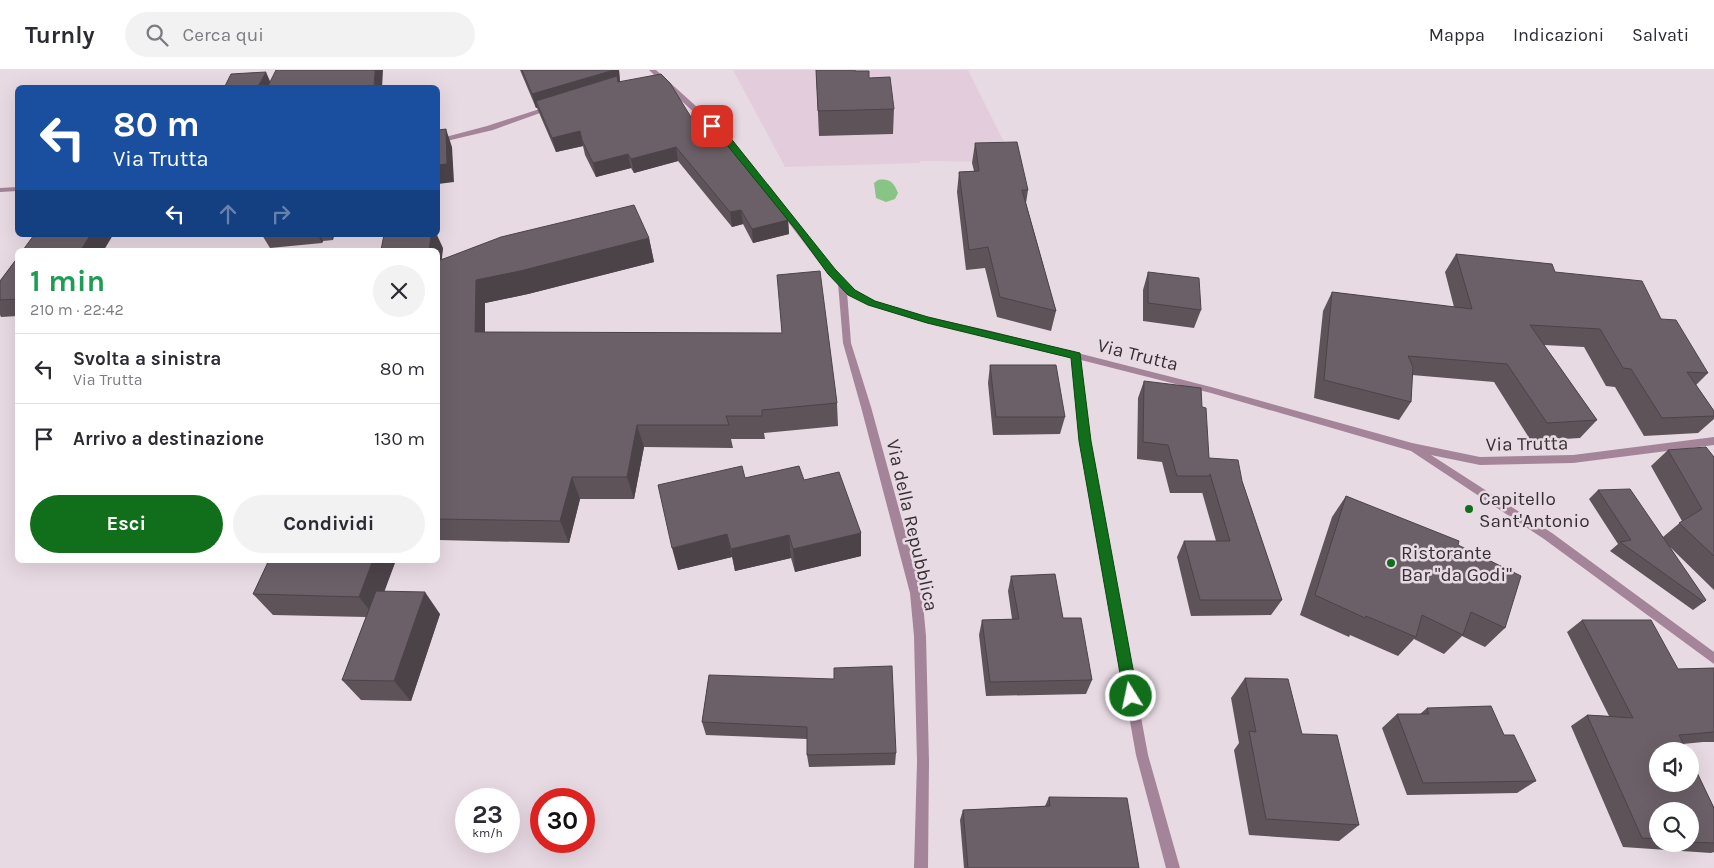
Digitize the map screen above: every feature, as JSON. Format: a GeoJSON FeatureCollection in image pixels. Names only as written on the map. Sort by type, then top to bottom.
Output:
{"type":"FeatureCollection","features":[{"type":"Feature","properties":{"kind":"street","name":"Via Trutta"},"geometry":{"type":"LineString","coordinates":[[653,75],[726,138],[842,283],[858,296],[888,308],[927,320],[1076,355],[1316,418],[1412,447],[1480,461],[1573,458],[1714,441]]}},
{"type":"Feature","properties":{"kind":"street"},"geometry":{"type":"LineString","coordinates":[[440,140],[490,128],[563,103]]}},
{"type":"Feature","properties":{"kind":"street"},"geometry":{"type":"LineString","coordinates":[[0,190],[15,189]]}},
{"type":"Feature","properties":{"kind":"street","name":"Via della Repubblica"},"geometry":{"type":"LineString","coordinates":[[842,283],[847,343],[916,593],[920,636],[923,762],[921,868]]}},
{"type":"Feature","properties":{"kind":"street"},"geometry":{"type":"LineString","coordinates":[[1076,355],[1085,441],[1142,755],[1173,868]]}},
{"type":"Feature","properties":{"kind":"street"},"geometry":{"type":"LineString","coordinates":[[1412,447],[1548,536],[1714,659]]}},
{"type":"Feature","properties":{"kind":"shaded area"},"geometry":{"type":"Polygon","coordinates":[[[733,70],[968,70],[1014,162],[920,161],[920,163],[785,167],[733,70]]]}},
{"type":"Feature","properties":{"kind":"shaded area"},"geometry":{"type":"Polygon","coordinates":[[[878,180],[889,181],[895,186],[898,193],[895,199],[886,202],[876,198],[874,183],[878,180]]]}},
{"type":"Feature","properties":{"kind":"building"},"geometry":{"type":"Polygon","coordinates":[[[276,70],[375,70],[374,85],[268,85],[276,70]]]}},
{"type":"Feature","properties":{"kind":"building"},"geometry":{"type":"Polygon","coordinates":[[[522,70],[614,70],[532,94],[522,70]]]}},
{"type":"Feature","properties":{"kind":"building"},"geometry":{"type":"Polygon","coordinates":[[[816,70],[869,71],[869,78],[890,77],[894,109],[818,111],[816,70]]]}},
{"type":"Feature","properties":{"kind":"building"},"geometry":{"type":"Polygon","coordinates":[[[266,72],[259,85],[226,85],[231,74],[266,72]]]}},
{"type":"Feature","properties":{"kind":"building"},"geometry":{"type":"Polygon","coordinates":[[[661,74],[670,83],[694,122],[702,120],[762,179],[788,220],[752,229],[741,210],[730,212],[676,147],[631,159],[628,154],[593,163],[582,140],[580,131],[552,138],[536,101],[617,76],[618,82],[661,74]]]}},
{"type":"Feature","properties":{"kind":"building"},"geometry":{"type":"Polygon","coordinates":[[[446,129],[447,164],[440,165],[440,130],[446,129]]]}},
{"type":"Feature","properties":{"kind":"building"},"geometry":{"type":"Polygon","coordinates":[[[1017,142],[1028,190],[1022,190],[1056,311],[1000,297],[988,247],[969,250],[959,172],[979,171],[975,143],[1017,142]]]}},
{"type":"Feature","properties":{"kind":"building"},"geometry":{"type":"Polygon","coordinates":[[[634,205],[649,238],[520,271],[476,280],[475,332],[782,333],[777,275],[820,271],[837,403],[762,410],[762,416],[726,416],[729,425],[637,425],[627,477],[572,477],[560,521],[440,519],[440,260],[501,237],[634,205]]]}},
{"type":"Feature","properties":{"kind":"building"},"geometry":{"type":"Polygon","coordinates":[[[33,237],[89,237],[82,248],[24,248],[33,237]]]}},
{"type":"Feature","properties":{"kind":"building"},"geometry":{"type":"Polygon","coordinates":[[[384,237],[431,237],[429,248],[381,248],[384,237]]]}},
{"type":"Feature","properties":{"kind":"building"},"geometry":{"type":"Polygon","coordinates":[[[1456,254],[1552,264],[1555,272],[1642,281],[1661,319],[1676,320],[1708,373],[1687,372],[1714,411],[1714,416],[1662,418],[1631,369],[1623,368],[1600,329],[1530,325],[1597,420],[1547,423],[1507,364],[1408,356],[1413,367],[1411,402],[1324,380],[1332,292],[1472,309],[1456,254]]]}},
{"type":"Feature","properties":{"kind":"building"},"geometry":{"type":"Polygon","coordinates":[[[15,261],[15,299],[0,300],[0,281],[15,261]]]}},
{"type":"Feature","properties":{"kind":"building"},"geometry":{"type":"Polygon","coordinates":[[[1148,272],[1199,278],[1201,310],[1148,303],[1148,272]]]}},
{"type":"Feature","properties":{"kind":"building"},"geometry":{"type":"Polygon","coordinates":[[[990,365],[1056,365],[1065,417],[996,417],[990,365]]]}},
{"type":"Feature","properties":{"kind":"building"},"geometry":{"type":"Polygon","coordinates":[[[1144,381],[1201,388],[1202,407],[1206,408],[1209,458],[1238,460],[1242,481],[1282,600],[1200,600],[1184,541],[1230,541],[1210,474],[1210,476],[1177,476],[1168,445],[1143,442],[1144,381]]]}},
{"type":"Feature","properties":{"kind":"building"},"geometry":{"type":"Polygon","coordinates":[[[1706,447],[1714,457],[1714,556],[1679,523],[1702,509],[1668,450],[1706,447]]]}},
{"type":"Feature","properties":{"kind":"building"},"geometry":{"type":"Polygon","coordinates":[[[742,466],[745,478],[799,466],[804,480],[839,472],[861,533],[793,549],[789,535],[731,549],[727,534],[672,548],[658,485],[742,466]]]}},
{"type":"Feature","properties":{"kind":"building"},"geometry":{"type":"Polygon","coordinates":[[[1630,489],[1706,600],[1704,602],[1620,542],[1631,540],[1598,490],[1630,489]]]}},
{"type":"Feature","properties":{"kind":"building"},"geometry":{"type":"Polygon","coordinates":[[[1346,496],[1459,541],[1458,545],[1521,576],[1505,628],[1471,612],[1463,635],[1422,615],[1416,637],[1366,616],[1365,618],[1315,595],[1346,496]]]}},
{"type":"Feature","properties":{"kind":"building"},"geometry":{"type":"Polygon","coordinates":[[[268,563],[372,563],[359,597],[253,594],[268,563]]]}},
{"type":"Feature","properties":{"kind":"building"},"geometry":{"type":"Polygon","coordinates":[[[1055,574],[1063,618],[1081,618],[1092,680],[990,682],[982,620],[1019,619],[1011,576],[1055,574]]]}},
{"type":"Feature","properties":{"kind":"building"},"geometry":{"type":"Polygon","coordinates":[[[376,591],[425,592],[394,681],[342,680],[376,591]]]}},
{"type":"Feature","properties":{"kind":"building"},"geometry":{"type":"Polygon","coordinates":[[[1582,620],[1651,620],[1678,669],[1714,668],[1714,732],[1679,735],[1682,742],[1649,742],[1649,792],[1699,792],[1699,777],[1714,808],[1714,843],[1699,842],[1699,802],[1649,802],[1649,838],[1642,838],[1587,715],[1633,718],[1582,620]]]}},
{"type":"Feature","properties":{"kind":"building"},"geometry":{"type":"Polygon","coordinates":[[[892,666],[896,753],[807,755],[807,727],[702,722],[709,675],[834,679],[834,668],[892,666]]]}},
{"type":"Feature","properties":{"kind":"building"},"geometry":{"type":"Polygon","coordinates":[[[1245,678],[1288,679],[1302,734],[1337,735],[1359,825],[1266,819],[1249,731],[1256,732],[1245,678]]]}},
{"type":"Feature","properties":{"kind":"building"},"geometry":{"type":"Polygon","coordinates":[[[1491,706],[1504,735],[1514,735],[1536,781],[1423,783],[1397,714],[1429,714],[1427,708],[1491,706]]]}},
{"type":"Feature","properties":{"kind":"building"},"geometry":{"type":"Polygon","coordinates":[[[1049,797],[1127,798],[1139,868],[968,868],[963,810],[1050,806],[1049,797]]]}},
{"type":"Feature","properties":{"kind":"place","name":"Capitello Sant'Antonio"},"geometry":{"type":"Point","coordinates":[1469,509]}},
{"type":"Feature","properties":{"kind":"place","name":"Ristorante Bar \"da Godi\""},"geometry":{"type":"Point","coordinates":[1391,563]}},
{"type":"Feature","properties":{"kind":"route"},"geometry":{"type":"LineString","coordinates":[[712,126],[726,138],[799,228],[831,272],[852,292],[872,303],[927,320],[1076,355],[1085,441],[1131,696]]}}]}
